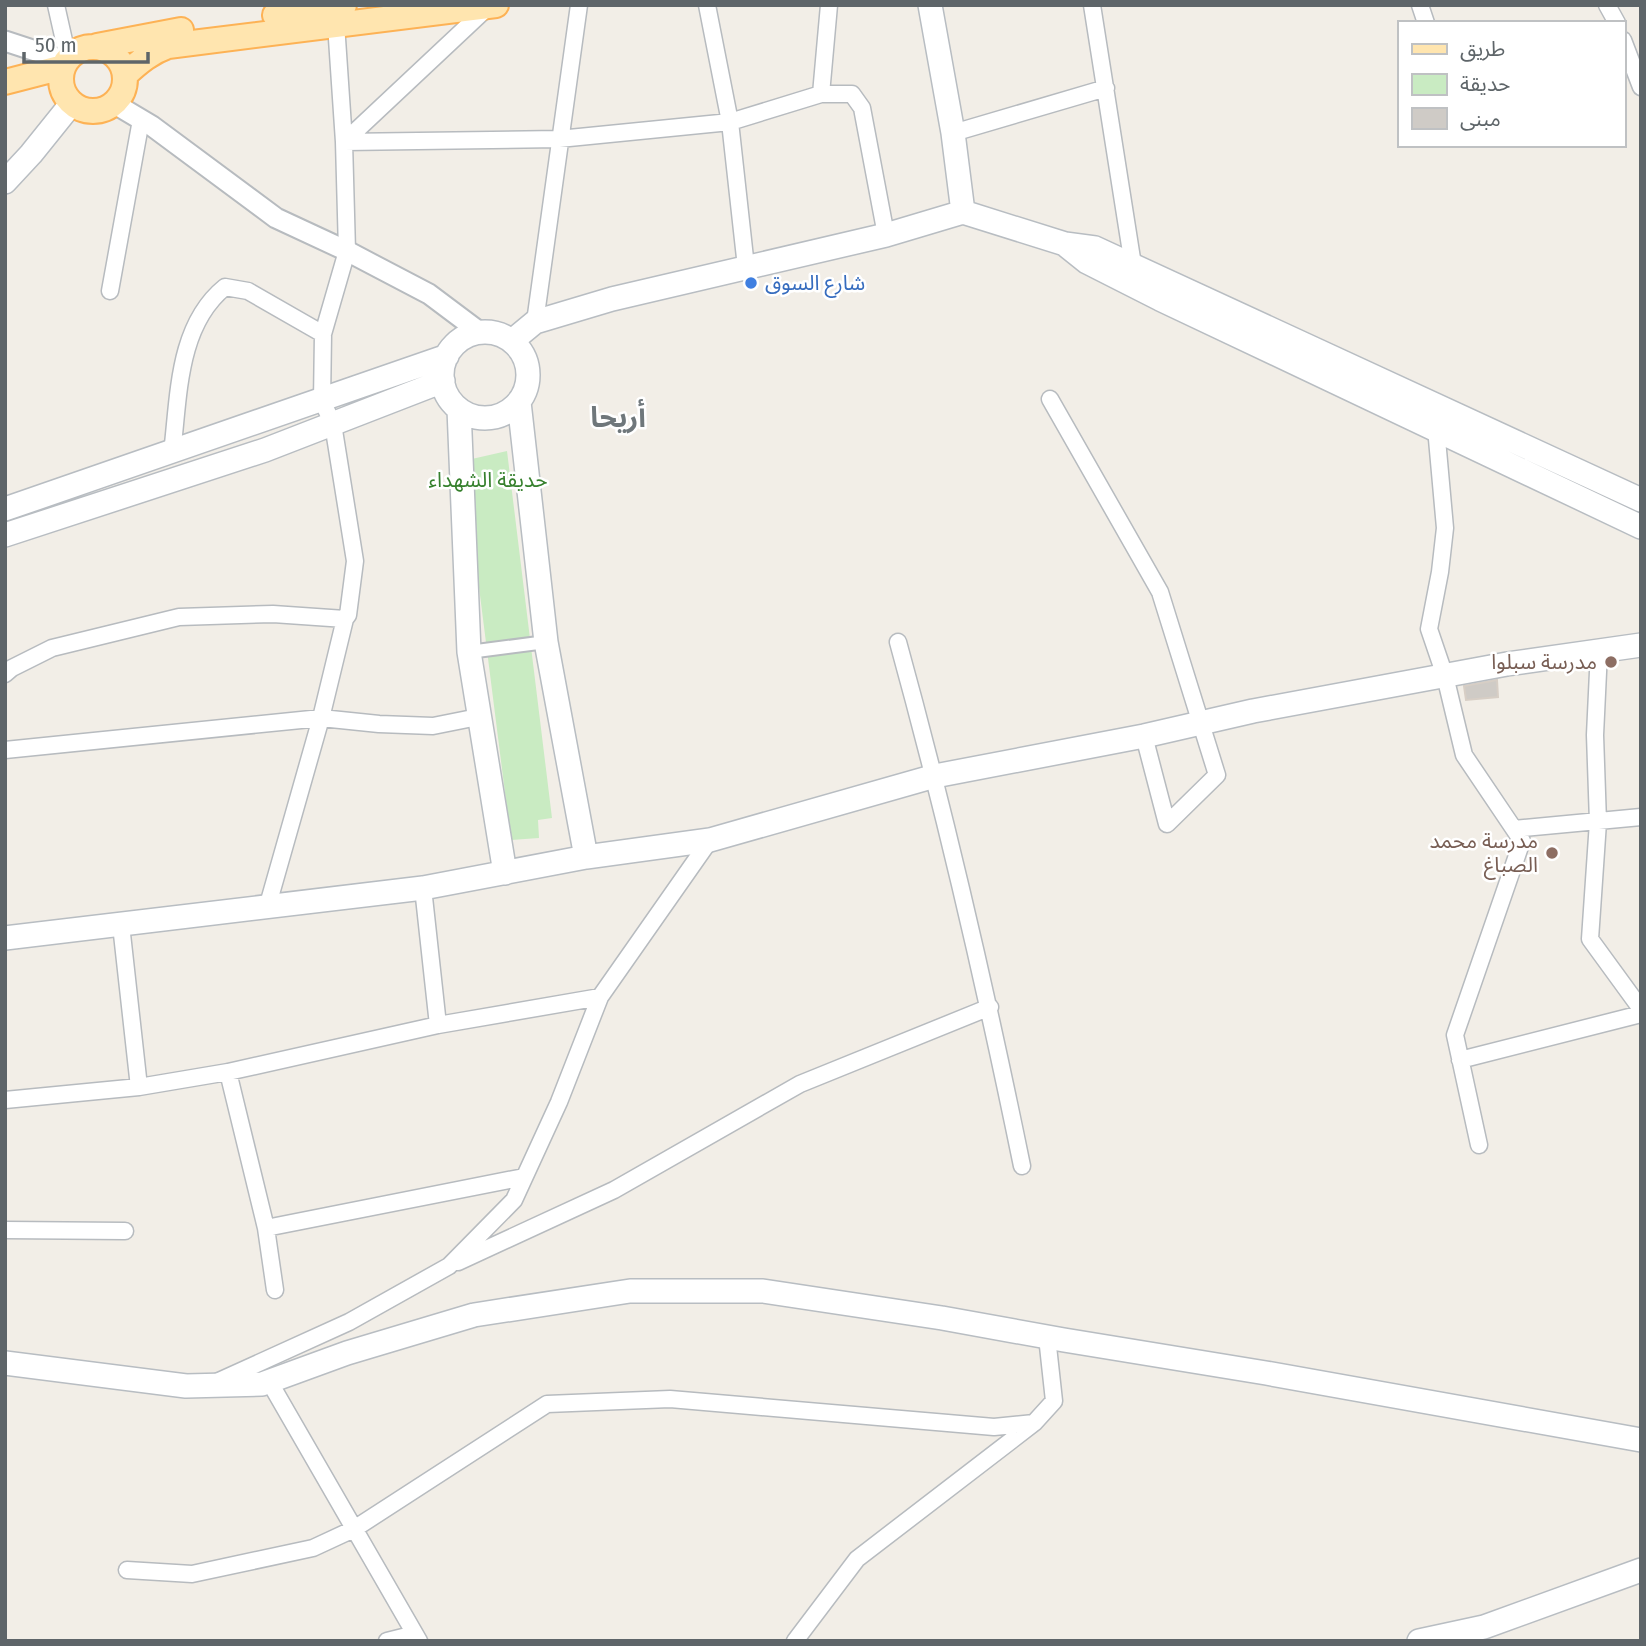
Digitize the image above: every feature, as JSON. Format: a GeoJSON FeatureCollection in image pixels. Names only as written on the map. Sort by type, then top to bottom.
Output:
{"type":"FeatureCollection","features":[{"type":"Feature","properties":{"kind":"main road"},"geometry":{"type":"LineString","coordinates":[[930,5],[953,133],[963,212]]}},
{"type":"Feature","properties":{"kind":"main road"},"geometry":{"type":"LineString","coordinates":[[126,74],[156,50],[168,46],[340,14],[493,6]]}},
{"type":"Feature","properties":{"kind":"main road"},"geometry":{"type":"LineString","coordinates":[[5,182],[32,154],[66,74],[86,47],[313,7],[340,14]]}},
{"type":"Feature","properties":{"kind":"main road"},"geometry":{"type":"LineString","coordinates":[[66,74],[84,110],[105,109],[115,103],[122,95],[126,74],[116,55],[97,46]]}},
{"type":"Feature","properties":{"kind":"main road"},"geometry":{"type":"LineString","coordinates":[[5,82],[66,74]]}},
{"type":"Feature","properties":{"kind":"main road"},"geometry":{"type":"LineString","coordinates":[[5,99],[66,74]]}},
{"type":"Feature","properties":{"kind":"main road"},"geometry":{"type":"LineString","coordinates":[[512,341],[535,323],[612,299],[886,235],[963,212],[1065,244],[1095,248],[1641,500]]}},
{"type":"Feature","properties":{"kind":"main road"},"geometry":{"type":"LineString","coordinates":[[1065,244],[1087,262],[1641,527]]}},
{"type":"Feature","properties":{"kind":"main road"},"geometry":{"type":"LineString","coordinates":[[481,333],[499,335],[512,341],[527,364],[526,391],[519,402],[497,417],[470,416],[459,409],[450,400],[443,381],[447,356],[458,341],[481,333]]}},
{"type":"Feature","properties":{"kind":"main road"},"geometry":{"type":"LineString","coordinates":[[5,509],[447,356]]}},
{"type":"Feature","properties":{"kind":"main road"},"geometry":{"type":"LineString","coordinates":[[5,535],[265,450],[443,381]]}},
{"type":"Feature","properties":{"kind":"main road"},"geometry":{"type":"LineString","coordinates":[[519,402],[546,642],[586,857]]}},
{"type":"Feature","properties":{"kind":"main road"},"geometry":{"type":"LineString","coordinates":[[459,409],[469,652],[505,873]]}},
{"type":"Feature","properties":{"kind":"main road"},"geometry":{"type":"LineString","coordinates":[[5,938],[423,888],[586,857],[710,840],[935,776],[1144,736],[1254,710],[1641,645]]}},
{"type":"Feature","properties":{"kind":"main road"},"geometry":{"type":"LineString","coordinates":[[5,1363],[186,1386],[262,1384],[347,1353],[474,1315],[630,1291],[763,1291],[942,1318],[1641,1440]]}},
{"type":"Feature","properties":{"kind":"main road"},"geometry":{"type":"LineString","coordinates":[[1419,1641],[1484,1627],[1641,1570]]}},
{"type":"Feature","properties":{"kind":"street"},"geometry":{"type":"LineString","coordinates":[[57,5],[65,45],[66,74]]}},
{"type":"Feature","properties":{"kind":"street"},"geometry":{"type":"LineString","coordinates":[[535,323],[579,5]]}},
{"type":"Feature","properties":{"kind":"street"},"geometry":{"type":"LineString","coordinates":[[707,5],[730,122],[746,267]]}},
{"type":"Feature","properties":{"kind":"street"},"geometry":{"type":"LineString","coordinates":[[821,94],[829,5]]}},
{"type":"Feature","properties":{"kind":"street"},"geometry":{"type":"LineString","coordinates":[[1092,5],[1133,265]]}},
{"type":"Feature","properties":{"kind":"street"},"geometry":{"type":"LineString","coordinates":[[1607,5],[1616,21]]}},
{"type":"Feature","properties":{"kind":"street"},"geometry":{"type":"LineString","coordinates":[[344,142],[493,6]]}},
{"type":"Feature","properties":{"kind":"street"},"geometry":{"type":"LineString","coordinates":[[267,908],[348,615],[355,561],[333,424],[322,401],[323,334],[347,251],[340,14]]}},
{"type":"Feature","properties":{"kind":"street"},"geometry":{"type":"LineString","coordinates":[[5,41],[66,74]]}},
{"type":"Feature","properties":{"kind":"street"},"geometry":{"type":"LineString","coordinates":[[1625,45],[1641,88]]}},
{"type":"Feature","properties":{"kind":"street"},"geometry":{"type":"LineString","coordinates":[[953,133],[1107,88]]}},
{"type":"Feature","properties":{"kind":"street"},"geometry":{"type":"LineString","coordinates":[[344,142],[559,139],[730,122],[821,94],[852,94],[862,108],[886,235]]}},
{"type":"Feature","properties":{"kind":"street"},"geometry":{"type":"LineString","coordinates":[[115,103],[276,218],[429,294],[481,333]]}},
{"type":"Feature","properties":{"kind":"street"},"geometry":{"type":"LineString","coordinates":[[110,291],[141,120]]}},
{"type":"Feature","properties":{"kind":"street"},"geometry":{"type":"LineString","coordinates":[[172,453],[185,352],[211,298],[225,287],[248,291],[323,334]]}},
{"type":"Feature","properties":{"kind":"street"},"geometry":{"type":"LineString","coordinates":[[1051,399],[1160,593],[1217,775],[1167,824],[1144,736]]}},
{"type":"Feature","properties":{"kind":"street"},"geometry":{"type":"LineString","coordinates":[[1436,428],[1444,528],[1440,572],[1429,629],[1464,755],[1522,841],[1455,1035],[1479,1145]]}},
{"type":"Feature","properties":{"kind":"street"},"geometry":{"type":"LineString","coordinates":[[5,674],[52,648],[179,617],[273,614],[345,619]]}},
{"type":"Feature","properties":{"kind":"street"},"geometry":{"type":"LineString","coordinates":[[469,652],[546,642]]}},
{"type":"Feature","properties":{"kind":"street"},"geometry":{"type":"LineString","coordinates":[[898,642],[935,776],[989,1007],[1022,1166]]}},
{"type":"Feature","properties":{"kind":"street"},"geometry":{"type":"LineString","coordinates":[[1460,1060],[1641,1011],[1590,939],[1598,822],[1595,735],[1599,651]]}},
{"type":"Feature","properties":{"kind":"street"},"geometry":{"type":"LineString","coordinates":[[5,750],[321,718],[433,726],[478,717]]}},
{"type":"Feature","properties":{"kind":"street"},"geometry":{"type":"LineString","coordinates":[[1514,829],[1641,817]]}},
{"type":"Feature","properties":{"kind":"street"},"geometry":{"type":"LineString","coordinates":[[449,1266],[514,1200],[559,1102],[600,997],[710,840]]}},
{"type":"Feature","properties":{"kind":"street"},"geometry":{"type":"LineString","coordinates":[[423,888],[438,1026]]}},
{"type":"Feature","properties":{"kind":"street"},"geometry":{"type":"LineString","coordinates":[[121,925],[139,1087]]}},
{"type":"Feature","properties":{"kind":"street"},"geometry":{"type":"LineString","coordinates":[[5,1100],[139,1087],[228,1072],[438,1026],[600,997]]}},
{"type":"Feature","properties":{"kind":"street"},"geometry":{"type":"LineString","coordinates":[[211,1385],[349,1322],[449,1266],[614,1190],[800,1084],[989,1007]]}},
{"type":"Feature","properties":{"kind":"street"},"geometry":{"type":"LineString","coordinates":[[228,1072],[266,1228],[275,1290]]}},
{"type":"Feature","properties":{"kind":"street"},"geometry":{"type":"LineString","coordinates":[[266,1228],[524,1177]]}},
{"type":"Feature","properties":{"kind":"street"},"geometry":{"type":"LineString","coordinates":[[5,1230],[125,1231]]}},
{"type":"Feature","properties":{"kind":"street"},"geometry":{"type":"LineString","coordinates":[[795,1641],[858,1559],[1034,1423],[1054,1401],[1047,1337]]}},
{"type":"Feature","properties":{"kind":"street"},"geometry":{"type":"LineString","coordinates":[[269,1381],[417,1637],[387,1641]]}},
{"type":"Feature","properties":{"kind":"street"},"geometry":{"type":"LineString","coordinates":[[127,1570],[192,1574],[313,1548],[354,1529],[547,1404],[670,1399],[994,1427],[1034,1423]]}},
{"type":"Feature","properties":{"kind":"green space","name":"حديقة الشهداء"},"geometry":{"type":"Polygon","coordinates":[[[507,451],[552,818],[538,820],[539,838],[511,840],[463,461],[507,451]]]}},
{"type":"Feature","properties":{"kind":"building"},"geometry":{"type":"Polygon","coordinates":[[[1497,680],[1498,697],[1466,700],[1464,686],[1497,680]]]}},
{"type":"Feature","properties":{"kind":"place","name":"شارع السوق"},"geometry":{"type":"Point","coordinates":[751,283]}},
{"type":"Feature","properties":{"kind":"place","name":"مدرسة سبلوا"},"geometry":{"type":"Point","coordinates":[1611,662]}},
{"type":"Feature","properties":{"kind":"place","name":"مدرسة محمد الصباغ"},"geometry":{"type":"Point","coordinates":[1552,853]}},
{"type":"Feature","properties":{"kind":"district","name":"أريحا"},"geometry":{"type":"Point","coordinates":[618,417]}}]}
